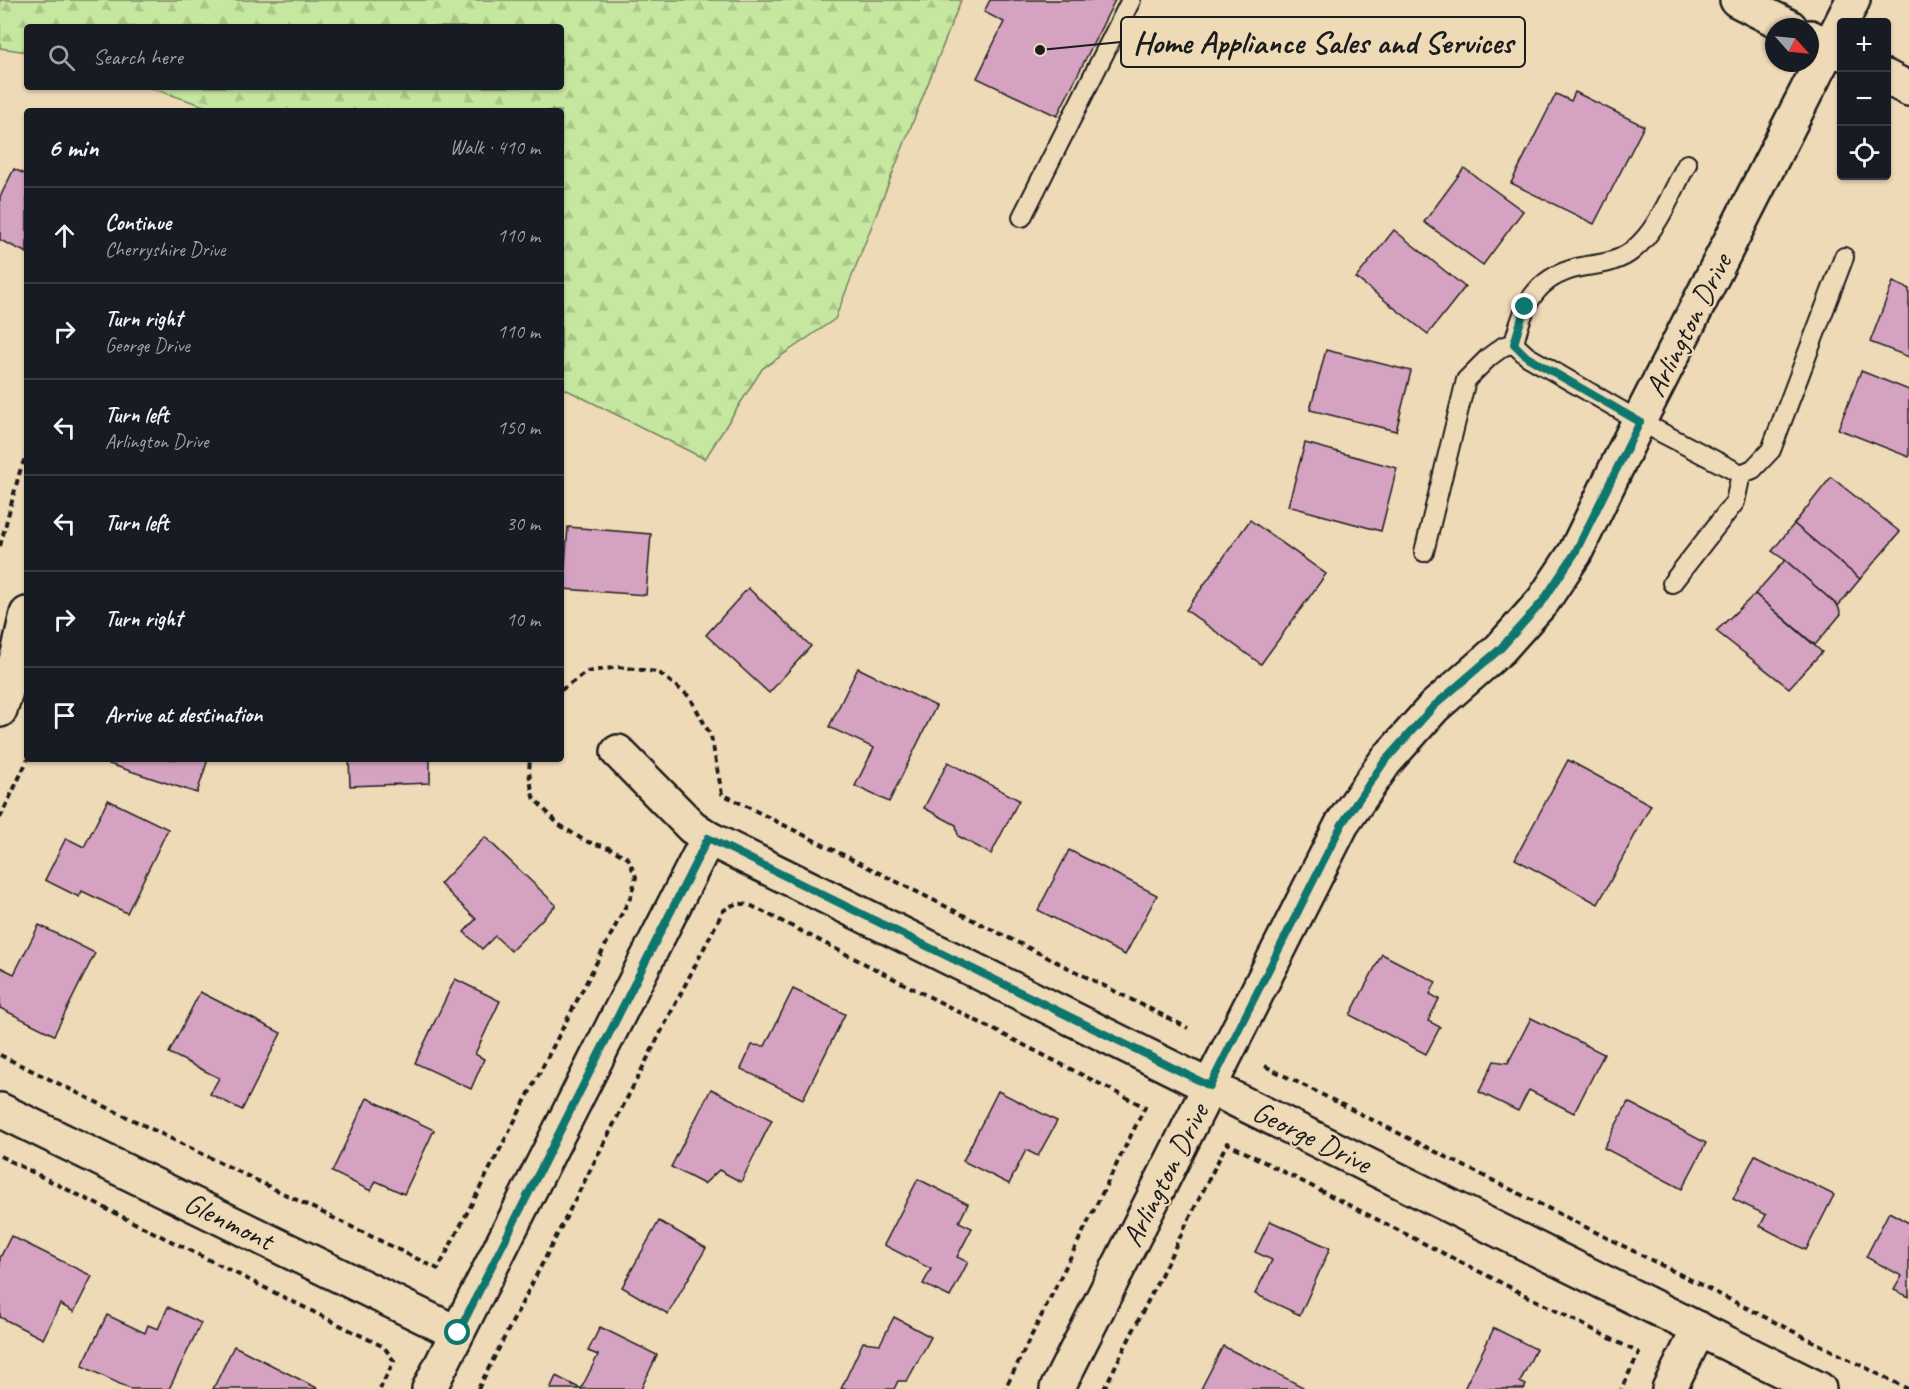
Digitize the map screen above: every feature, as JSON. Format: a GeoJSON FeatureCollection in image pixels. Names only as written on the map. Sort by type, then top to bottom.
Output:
{"type":"FeatureCollection","features":[{"type":"Feature","properties":{"kind":"street"},"geometry":{"type":"LineString","coordinates":[[1737,0],[1772,18]]}},
{"type":"Feature","properties":{"kind":"street","name":"Arlington Drive"},"geometry":{"type":"LineString","coordinates":[[1057,1389],[1342,824],[1384,762],[1434,706],[1500,649],[1543,601],[1575,553],[1827,46],[1853,0]]}},
{"type":"Feature","properties":{"kind":"street"},"geometry":{"type":"LineString","coordinates":[[1891,79],[1909,89]]}},
{"type":"Feature","properties":{"kind":"street"},"geometry":{"type":"LineString","coordinates":[[0,710],[24,627]]}},
{"type":"Feature","properties":{"kind":"street","name":"George Drive"},"geometry":{"type":"LineString","coordinates":[[618,752],[692,827],[708,838],[1819,1389]]}},
{"type":"Feature","properties":{"kind":"street"},"geometry":{"type":"LineString","coordinates":[[429,1389],[708,838]]}},
{"type":"Feature","properties":{"kind":"street","name":"Glenmont"},"geometry":{"type":"LineString","coordinates":[[0,1110],[458,1333]]}},
{"type":"Feature","properties":{"kind":"street"},"geometry":{"type":"LineString","coordinates":[[1669,1389],[1699,1329]]}},
{"type":"Feature","properties":{"kind":"lane"},"geometry":{"type":"LineString","coordinates":[[1022,217],[1131,0]]}},
{"type":"Feature","properties":{"kind":"lane"},"geometry":{"type":"LineString","coordinates":[[1514,344],[1525,307],[1544,282],[1567,270],[1611,262],[1633,251],[1652,230],[1687,164]]}},
{"type":"Feature","properties":{"kind":"lane"},"geometry":{"type":"LineString","coordinates":[[1514,344],[1527,357],[1640,422],[1741,474],[1753,469],[1771,450],[1844,257]]}},
{"type":"Feature","properties":{"kind":"lane"},"geometry":{"type":"LineString","coordinates":[[1424,552],[1466,380],[1489,357],[1504,346],[1514,344]]}},
{"type":"Feature","properties":{"kind":"lane"},"geometry":{"type":"LineString","coordinates":[[1672,583],[1735,502],[1741,474]]}},
{"type":"Feature","properties":{"kind":"path"},"geometry":{"type":"LineString","coordinates":[[0,546],[24,461]]}},
{"type":"Feature","properties":{"kind":"path"},"geometry":{"type":"LineString","coordinates":[[564,688],[586,672],[618,667],[658,672],[690,697],[711,736],[722,794],[1188,1028]]}},
{"type":"Feature","properties":{"kind":"path"},"geometry":{"type":"LineString","coordinates":[[0,818],[27,762]]}},
{"type":"Feature","properties":{"kind":"path"},"geometry":{"type":"LineString","coordinates":[[0,1055],[438,1269],[631,896],[636,878],[628,858],[585,841],[558,824],[533,797],[530,762]]}},
{"type":"Feature","properties":{"kind":"path"},"geometry":{"type":"LineString","coordinates":[[478,1389],[723,911],[731,905],[740,903],[750,905],[1145,1107],[1005,1389]]}},
{"type":"Feature","properties":{"kind":"path"},"geometry":{"type":"LineString","coordinates":[[1265,1066],[1908,1389]]}},
{"type":"Feature","properties":{"kind":"path"},"geometry":{"type":"LineString","coordinates":[[1104,1389],[1227,1143],[1639,1353],[1621,1389]]}},
{"type":"Feature","properties":{"kind":"path"},"geometry":{"type":"LineString","coordinates":[[0,1156],[384,1347],[394,1361],[380,1389]]}},
{"type":"Feature","properties":{"kind":"green space"},"geometry":{"type":"Polygon","coordinates":[[[0,0],[961,0],[835,319],[762,369],[705,459],[564,388],[564,108],[210,108],[157,90],[564,90],[564,24],[24,24],[24,52],[0,48],[0,0]]]}},
{"type":"Feature","properties":{"kind":"building"},"geometry":{"type":"Polygon","coordinates":[[[990,0],[1115,0],[1057,116],[977,78],[1004,22],[984,12],[990,0]]]}},
{"type":"Feature","properties":{"kind":"building"},"geometry":{"type":"Polygon","coordinates":[[[1575,92],[1644,126],[1594,224],[1511,183],[1556,94],[1571,101],[1575,92]]]}},
{"type":"Feature","properties":{"kind":"building"},"geometry":{"type":"Polygon","coordinates":[[[1464,168],[1523,211],[1483,265],[1424,222],[1464,168]]]}},
{"type":"Feature","properties":{"kind":"building"},"geometry":{"type":"Polygon","coordinates":[[[14,169],[24,174],[24,252],[0,240],[0,197],[14,169]]]}},
{"type":"Feature","properties":{"kind":"building"},"geometry":{"type":"Polygon","coordinates":[[[1394,230],[1465,287],[1428,334],[1356,278],[1394,230]]]}},
{"type":"Feature","properties":{"kind":"building"},"geometry":{"type":"Polygon","coordinates":[[[1893,282],[1909,289],[1909,357],[1870,342],[1893,282]]]}},
{"type":"Feature","properties":{"kind":"building"},"geometry":{"type":"Polygon","coordinates":[[[1326,350],[1411,371],[1396,431],[1310,410],[1326,350]]]}},
{"type":"Feature","properties":{"kind":"building"},"geometry":{"type":"Polygon","coordinates":[[[1861,371],[1909,390],[1909,457],[1838,429],[1861,371]]]}},
{"type":"Feature","properties":{"kind":"building"},"geometry":{"type":"Polygon","coordinates":[[[1305,443],[1397,468],[1381,531],[1288,506],[1305,443]]]}},
{"type":"Feature","properties":{"kind":"building"},"geometry":{"type":"Polygon","coordinates":[[[1831,477],[1900,532],[1860,579],[1794,524],[1831,477]]]}},
{"type":"Feature","properties":{"kind":"building"},"geometry":{"type":"Polygon","coordinates":[[[1250,520],[1326,574],[1261,664],[1186,610],[1250,520]]]}},
{"type":"Feature","properties":{"kind":"building"},"geometry":{"type":"Polygon","coordinates":[[[1794,524],[1860,579],[1838,606],[1772,551],[1794,524]]]}},
{"type":"Feature","properties":{"kind":"building"},"geometry":{"type":"Polygon","coordinates":[[[568,527],[651,534],[646,595],[564,589],[568,527]]]}},
{"type":"Feature","properties":{"kind":"building"},"geometry":{"type":"Polygon","coordinates":[[[1785,560],[1838,606],[1841,614],[1815,645],[1755,594],[1785,560]]]}},
{"type":"Feature","properties":{"kind":"building"},"geometry":{"type":"Polygon","coordinates":[[[748,588],[811,646],[769,693],[706,635],[748,588]]]}},
{"type":"Feature","properties":{"kind":"building"},"geometry":{"type":"Polygon","coordinates":[[[1755,594],[1822,652],[1789,688],[1716,631],[1755,594]]]}},
{"type":"Feature","properties":{"kind":"building"},"geometry":{"type":"Polygon","coordinates":[[[858,668],[936,706],[889,802],[855,786],[874,748],[829,727],[858,668]]]}},
{"type":"Feature","properties":{"kind":"building"},"geometry":{"type":"Polygon","coordinates":[[[1568,760],[1651,805],[1598,904],[1515,859],[1568,760]]]}},
{"type":"Feature","properties":{"kind":"building"},"geometry":{"type":"Polygon","coordinates":[[[109,762],[207,762],[197,793],[109,764],[109,762]]]}},
{"type":"Feature","properties":{"kind":"building"},"geometry":{"type":"Polygon","coordinates":[[[349,762],[430,762],[430,783],[350,786],[349,762]]]}},
{"type":"Feature","properties":{"kind":"building"},"geometry":{"type":"Polygon","coordinates":[[[948,762],[1019,800],[991,854],[958,836],[956,825],[924,808],[948,762]]]}},
{"type":"Feature","properties":{"kind":"building"},"geometry":{"type":"Polygon","coordinates":[[[108,800],[168,829],[127,913],[82,891],[79,897],[45,880],[66,838],[84,847],[108,800]]]}},
{"type":"Feature","properties":{"kind":"building"},"geometry":{"type":"Polygon","coordinates":[[[485,837],[556,905],[511,951],[495,936],[482,949],[464,932],[476,919],[440,884],[485,837]]]}},
{"type":"Feature","properties":{"kind":"building"},"geometry":{"type":"Polygon","coordinates":[[[1069,850],[1157,895],[1125,955],[1038,910],[1069,850]]]}},
{"type":"Feature","properties":{"kind":"building"},"geometry":{"type":"Polygon","coordinates":[[[39,925],[95,953],[54,1035],[0,1008],[0,967],[14,974],[39,925]]]}},
{"type":"Feature","properties":{"kind":"building"},"geometry":{"type":"Polygon","coordinates":[[[1382,954],[1436,982],[1430,994],[1439,999],[1428,1021],[1440,1027],[1426,1054],[1350,1015],[1382,954]]]}},
{"type":"Feature","properties":{"kind":"building"},"geometry":{"type":"Polygon","coordinates":[[[455,979],[500,1001],[475,1054],[484,1059],[471,1089],[415,1063],[455,979]]]}},
{"type":"Feature","properties":{"kind":"building"},"geometry":{"type":"Polygon","coordinates":[[[793,989],[845,1014],[803,1099],[741,1069],[752,1045],[765,1046],[793,989]]]}},
{"type":"Feature","properties":{"kind":"building"},"geometry":{"type":"Polygon","coordinates":[[[200,992],[281,1033],[242,1110],[210,1094],[219,1078],[169,1053],[200,992]]]}},
{"type":"Feature","properties":{"kind":"building"},"geometry":{"type":"Polygon","coordinates":[[[1531,1018],[1604,1054],[1574,1113],[1529,1090],[1518,1111],[1479,1092],[1494,1061],[1508,1063],[1531,1018]]]}},
{"type":"Feature","properties":{"kind":"building"},"geometry":{"type":"Polygon","coordinates":[[[711,1089],[772,1120],[741,1182],[719,1170],[704,1184],[671,1167],[711,1089]]]}},
{"type":"Feature","properties":{"kind":"building"},"geometry":{"type":"Polygon","coordinates":[[[998,1091],[1057,1121],[1038,1156],[1026,1150],[1009,1184],[963,1161],[998,1091]]]}},
{"type":"Feature","properties":{"kind":"building"},"geometry":{"type":"Polygon","coordinates":[[[367,1098],[434,1130],[404,1194],[376,1181],[371,1191],[332,1172],[367,1098]]]}},
{"type":"Feature","properties":{"kind":"building"},"geometry":{"type":"Polygon","coordinates":[[[1628,1102],[1706,1143],[1682,1189],[1604,1148],[1628,1102]]]}},
{"type":"Feature","properties":{"kind":"building"},"geometry":{"type":"Polygon","coordinates":[[[1755,1155],[1834,1195],[1806,1250],[1760,1226],[1766,1215],[1733,1199],[1755,1155]]]}},
{"type":"Feature","properties":{"kind":"building"},"geometry":{"type":"Polygon","coordinates":[[[918,1179],[968,1204],[959,1222],[972,1228],[957,1257],[968,1262],[950,1297],[923,1284],[931,1269],[884,1245],[918,1179]]]}},
{"type":"Feature","properties":{"kind":"building"},"geometry":{"type":"Polygon","coordinates":[[[1889,1212],[1909,1223],[1909,1297],[1894,1290],[1902,1276],[1866,1257],[1889,1212]]]}},
{"type":"Feature","properties":{"kind":"building"},"geometry":{"type":"Polygon","coordinates":[[[659,1221],[706,1248],[668,1314],[622,1287],[659,1221]]]}},
{"type":"Feature","properties":{"kind":"building"},"geometry":{"type":"Polygon","coordinates":[[[1270,1221],[1330,1248],[1300,1315],[1255,1294],[1272,1260],[1255,1252],[1270,1221]]]}},
{"type":"Feature","properties":{"kind":"building"},"geometry":{"type":"Polygon","coordinates":[[[11,1236],[92,1276],[74,1312],[60,1304],[43,1339],[0,1317],[0,1258],[11,1236]]]}},
{"type":"Feature","properties":{"kind":"building"},"geometry":{"type":"Polygon","coordinates":[[[168,1307],[201,1323],[169,1389],[130,1389],[82,1366],[107,1315],[145,1333],[148,1325],[158,1329],[168,1307]]]}},
{"type":"Feature","properties":{"kind":"building"},"geometry":{"type":"Polygon","coordinates":[[[894,1317],[931,1337],[907,1381],[898,1381],[894,1389],[841,1389],[863,1342],[880,1344],[894,1317]]]}},
{"type":"Feature","properties":{"kind":"building"},"geometry":{"type":"Polygon","coordinates":[[[600,1327],[657,1355],[641,1389],[581,1389],[598,1355],[588,1351],[600,1327]]]}},
{"type":"Feature","properties":{"kind":"building"},"geometry":{"type":"Polygon","coordinates":[[[1494,1328],[1536,1349],[1520,1382],[1526,1385],[1524,1389],[1464,1389],[1494,1328]]]}},
{"type":"Feature","properties":{"kind":"building"},"geometry":{"type":"Polygon","coordinates":[[[234,1346],[317,1388],[213,1389],[234,1346]]]}},
{"type":"Feature","properties":{"kind":"building"},"geometry":{"type":"Polygon","coordinates":[[[1223,1346],[1303,1387],[1302,1389],[1201,1389],[1223,1346]]]}},
{"type":"Feature","properties":{"kind":"building"},"geometry":{"type":"Polygon","coordinates":[[[556,1376],[581,1389],[550,1389],[556,1376]]]}},
{"type":"Feature","properties":{"kind":"place","name":"Home Appliance Sales and Services"},"geometry":{"type":"Point","coordinates":[1040,50]}},
{"type":"Feature","properties":{"kind":"route"},"geometry":{"type":"LineString","coordinates":[[458,1333],[708,838],[1210,1086],[1342,824],[1384,762],[1434,706],[1500,649],[1543,601],[1575,553],[1640,422],[1527,357],[1514,344],[1525,307]]}}]}
